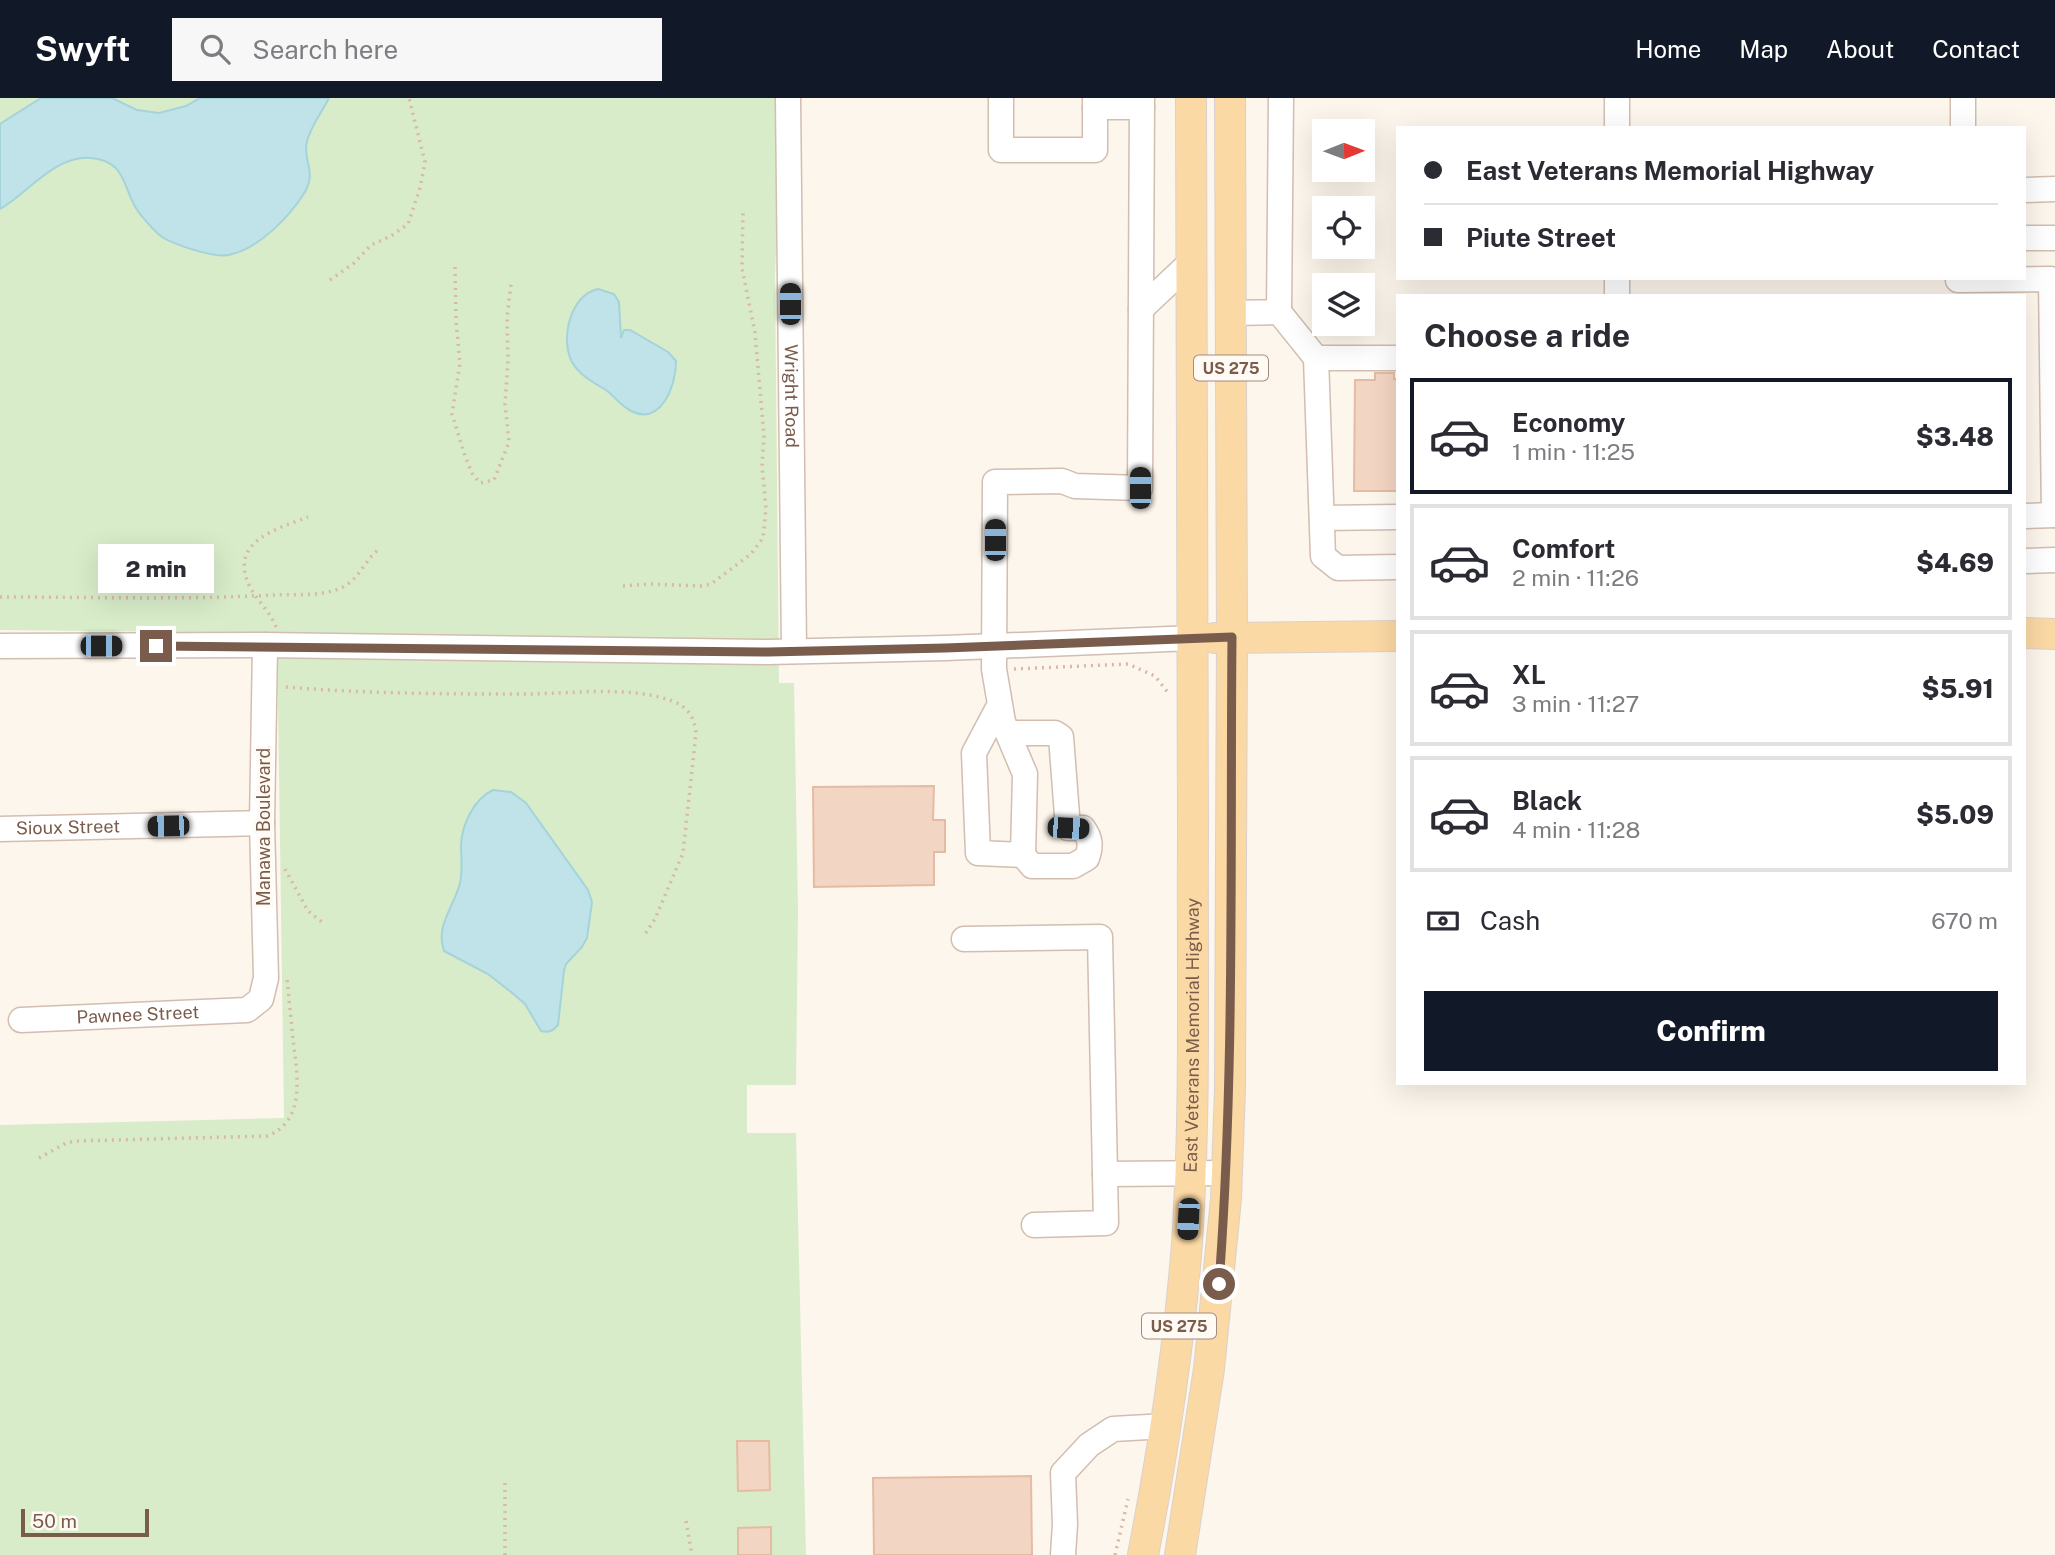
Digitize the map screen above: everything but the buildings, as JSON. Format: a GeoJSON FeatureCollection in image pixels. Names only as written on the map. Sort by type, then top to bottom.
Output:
{"type":"FeatureCollection","features":[{"type":"Feature","properties":{"kind":"main road","name":"US 275"},"geometry":{"type":"LineString","coordinates":[[1191,98],[1193,638]]}},
{"type":"Feature","properties":{"kind":"main road","name":"US 275"},"geometry":{"type":"LineString","coordinates":[[1180,1555],[1209,1369],[1219,1284],[1230,1076],[1230,98]]}},
{"type":"Feature","properties":{"kind":"main road"},"geometry":{"type":"LineString","coordinates":[[2026,634],[2055,634]]}},
{"type":"Feature","properties":{"kind":"main road"},"geometry":{"type":"LineString","coordinates":[[1193,638],[1396,636]]}},
{"type":"Feature","properties":{"kind":"main road","name":"East Veterans Memorial Highway"},"geometry":{"type":"LineString","coordinates":[[1143,1555],[1166,1426],[1185,1255],[1192,1069],[1193,638]]}},
{"type":"Feature","properties":{"kind":"street","name":"Wright Road"},"geometry":{"type":"LineString","coordinates":[[788,98],[794,652]]}},
{"type":"Feature","properties":{"kind":"street"},"geometry":{"type":"LineString","coordinates":[[1001,98],[1001,150],[1095,150],[1095,103],[1142,102],[1140,488],[1075,486],[1062,481],[995,482],[994,669],[1007,733],[1024,774],[1023,855],[1032,866],[1073,866],[1087,859],[1090,837],[1083,828],[1068,828],[1061,737],[1055,733],[1007,733]]}},
{"type":"Feature","properties":{"kind":"street"},"geometry":{"type":"LineString","coordinates":[[1281,98],[1279,312],[1316,358],[1322,556],[1338,568],[1396,567]]}},
{"type":"Feature","properties":{"kind":"street"},"geometry":{"type":"LineString","coordinates":[[1617,98],[1617,126]]}},
{"type":"Feature","properties":{"kind":"street"},"geometry":{"type":"LineString","coordinates":[[1963,98],[1963,126]]}},
{"type":"Feature","properties":{"kind":"street"},"geometry":{"type":"LineString","coordinates":[[2026,190],[2055,189]]}},
{"type":"Feature","properties":{"kind":"street"},"geometry":{"type":"LineString","coordinates":[[2026,239],[2055,238]]}},
{"type":"Feature","properties":{"kind":"street"},"geometry":{"type":"LineString","coordinates":[[1141,309],[1191,262]]}},
{"type":"Feature","properties":{"kind":"street"},"geometry":{"type":"LineString","coordinates":[[1958,285],[2003,288],[2053,279],[2055,515],[2026,516]]}},
{"type":"Feature","properties":{"kind":"street"},"geometry":{"type":"LineString","coordinates":[[1231,313],[1279,312]]}},
{"type":"Feature","properties":{"kind":"street"},"geometry":{"type":"LineString","coordinates":[[1316,358],[1396,358]]}},
{"type":"Feature","properties":{"kind":"street"},"geometry":{"type":"LineString","coordinates":[[1322,518],[1396,517]]}},
{"type":"Feature","properties":{"kind":"street"},"geometry":{"type":"LineString","coordinates":[[2026,561],[2055,560]]}},
{"type":"Feature","properties":{"kind":"street"},"geometry":{"type":"LineString","coordinates":[[0,646],[265,645],[794,652],[1193,638]]}},
{"type":"Feature","properties":{"kind":"street","name":"Manawa Boulevard"},"geometry":{"type":"LineString","coordinates":[[256,1005],[263,994],[266,978],[262,823],[265,645]]}},
{"type":"Feature","properties":{"kind":"street"},"geometry":{"type":"LineString","coordinates":[[1000,704],[974,753],[978,853],[1023,855]]}},
{"type":"Feature","properties":{"kind":"street","name":"Sioux Street"},"geometry":{"type":"LineString","coordinates":[[0,829],[262,823]]}},
{"type":"Feature","properties":{"kind":"street"},"geometry":{"type":"LineString","coordinates":[[964,939],[1100,937],[1106,1223],[1034,1225]]}},
{"type":"Feature","properties":{"kind":"street","name":"Pawnee Street"},"geometry":{"type":"LineString","coordinates":[[21,1020],[247,1010],[256,1005]]}},
{"type":"Feature","properties":{"kind":"street"},"geometry":{"type":"LineString","coordinates":[[1105,1174],[1226,1173]]}},
{"type":"Feature","properties":{"kind":"street"},"geometry":{"type":"LineString","coordinates":[[1063,1555],[1063,1473],[1089,1445],[1113,1429],[1166,1426]]}},
{"type":"Feature","properties":{"kind":"path"},"geometry":{"type":"LineString","coordinates":[[330,280],[354,263],[371,245],[408,224],[425,162],[409,98]]}},
{"type":"Feature","properties":{"kind":"path"},"geometry":{"type":"LineString","coordinates":[[623,586],[711,584],[751,554],[762,538],[766,508],[762,466],[764,436],[755,333],[742,268],[743,212]]}},
{"type":"Feature","properties":{"kind":"path"},"geometry":{"type":"LineString","coordinates":[[455,267],[460,363],[452,414],[468,465],[480,483],[494,480],[509,442],[505,404],[508,302],[512,284]]}},
{"type":"Feature","properties":{"kind":"path"},"geometry":{"type":"LineString","coordinates":[[255,596],[244,566],[251,547],[265,534],[308,517]]}},
{"type":"Feature","properties":{"kind":"path"},"geometry":{"type":"LineString","coordinates":[[0,597],[255,596],[320,593],[351,582],[371,555],[379,549]]}},
{"type":"Feature","properties":{"kind":"path"},"geometry":{"type":"LineString","coordinates":[[286,687],[468,694],[616,693],[661,698],[684,707],[696,723],[696,733],[683,853],[659,911],[643,937]]}},
{"type":"Feature","properties":{"kind":"path"},"geometry":{"type":"LineString","coordinates":[[285,880],[285,869],[308,911],[322,922]]}},
{"type":"Feature","properties":{"kind":"path"},"geometry":{"type":"LineString","coordinates":[[39,1158],[47,1152],[76,1141],[267,1136],[283,1128],[290,1119],[298,1093],[287,971]]}},
{"type":"Feature","properties":{"kind":"path"},"geometry":{"type":"LineString","coordinates":[[505,1480],[505,1555]]}},
{"type":"Feature","properties":{"kind":"path"},"geometry":{"type":"LineString","coordinates":[[686,1521],[692,1555]]}},
{"type":"Feature","properties":{"kind":"green space"},"geometry":{"type":"Polygon","coordinates":[[[0,98],[778,98],[779,180],[775,276],[779,683],[794,683],[798,911],[796,1085],[747,1085],[747,1133],[796,1133],[806,1555],[0,1555],[0,1125],[284,1118],[277,633],[0,630],[0,98]]]}},
{"type":"Feature","properties":{"kind":"water"},"geometry":{"type":"Polygon","coordinates":[[[41,98],[112,98],[137,110],[159,113],[186,106],[200,98],[329,98],[307,141],[310,178],[299,201],[272,231],[251,246],[228,255],[214,255],[162,237],[134,205],[118,171],[103,160],[91,158],[66,162],[42,176],[0,209],[0,124],[41,98]]]}},
{"type":"Feature","properties":{"kind":"water"},"geometry":{"type":"Polygon","coordinates":[[[598,289],[614,294],[619,302],[621,338],[624,330],[630,330],[668,352],[676,361],[670,392],[665,401],[651,413],[642,414],[627,409],[606,390],[583,375],[572,362],[567,342],[570,319],[580,300],[598,289]]]}},
{"type":"Feature","properties":{"kind":"water"},"geometry":{"type":"Polygon","coordinates":[[[493,790],[511,792],[526,803],[588,890],[592,902],[587,938],[566,964],[558,1025],[549,1032],[541,1031],[525,1004],[488,974],[444,951],[442,933],[460,883],[464,829],[470,813],[480,799],[493,790]]]}},
{"type":"Feature","properties":{"kind":"route"},"geometry":{"type":"LineString","coordinates":[[156,646],[768,652],[1232,637],[1230,1089],[1226,1199],[1219,1284]]}}]}
